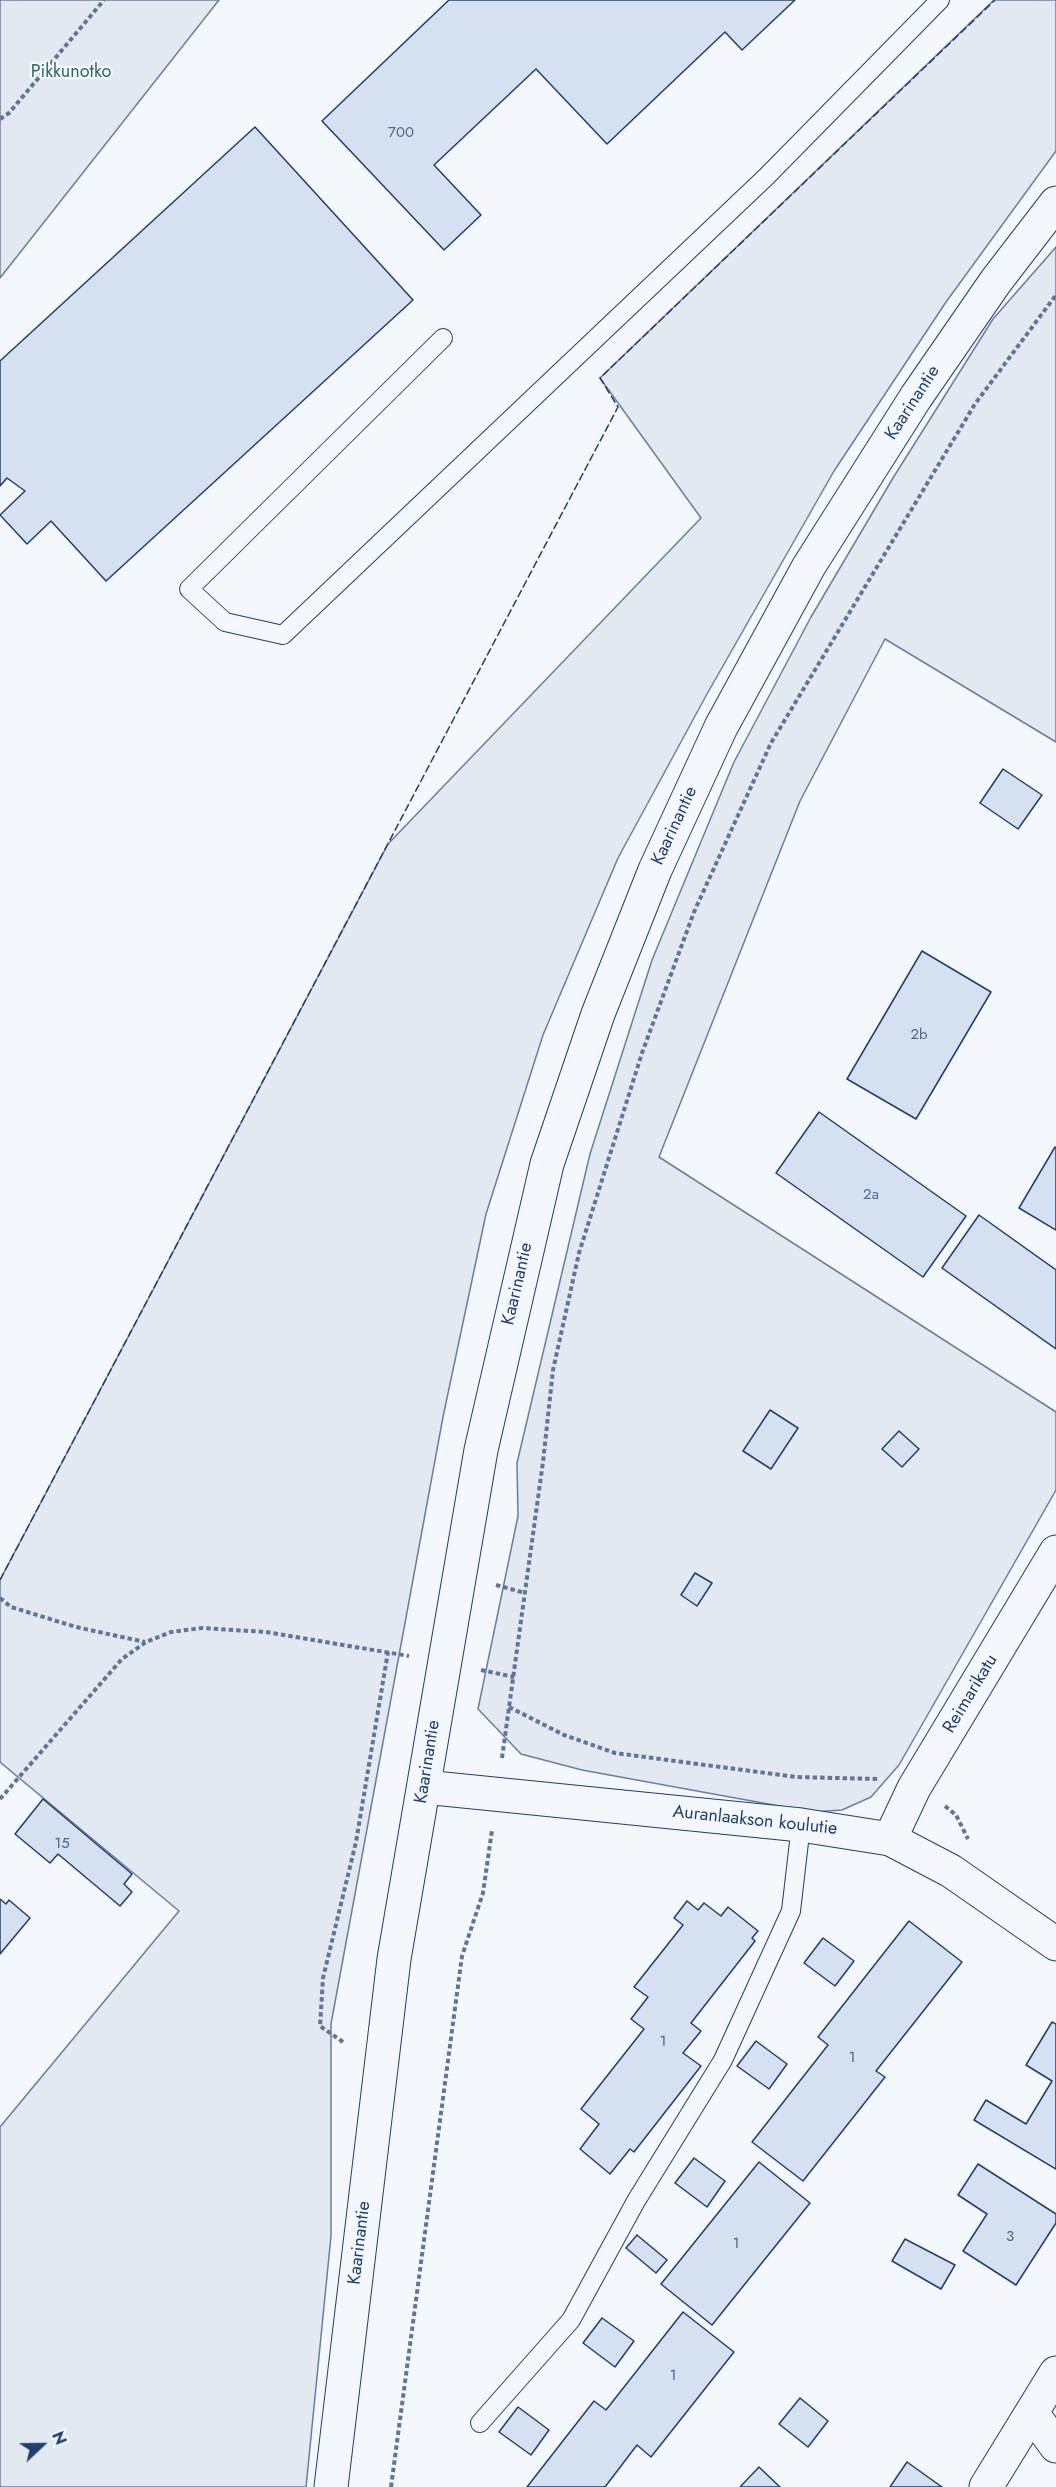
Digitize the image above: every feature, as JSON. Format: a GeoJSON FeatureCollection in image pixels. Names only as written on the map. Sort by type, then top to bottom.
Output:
{"type":"FeatureCollection","features":[{"type":"Feature","properties":{"kind":"main road","name":"Kaarinantie"},"geometry":{"type":"LineString","coordinates":[[331,2487],[394,1959],[480,1450],[547,1164],[598,1014],[655,870],[721,727],[809,566],[916,397],[996,281],[1056,203]]}},
{"type":"Feature","properties":{"kind":"main road","name":"Reimarikatu"},"geometry":{"type":"LineString","coordinates":[[890,1839],[914,1788],[1056,1552]]}},
{"type":"Feature","properties":{"kind":"main road","name":"Auranlaakson koulutie"},"geometry":{"type":"LineString","coordinates":[[424,1787],[801,1825],[890,1839],[951,1871],[1056,1944]]}},
{"type":"Feature","properties":{"kind":"main road"},"geometry":{"type":"LineString","coordinates":[[986,2487],[1056,2373]]}},
{"type":"Feature","properties":{"kind":"main road"},"geometry":{"type":"LineString","coordinates":[[1032,2413],[1056,2446]]}},
{"type":"Feature","properties":{"kind":"lane"},"geometry":{"type":"LineString","coordinates":[[443,338],[189,589],[225,622],[283,635],[766,177],[940,0]]}},
{"type":"Feature","properties":{"kind":"lane"},"geometry":{"type":"LineString","coordinates":[[480,2422],[571,2320],[636,2201],[723,2060],[791,1911],[801,1825]]}},
{"type":"Feature","properties":{"kind":"path"},"geometry":{"type":"LineString","coordinates":[[0,119],[9,112],[104,0]]}},
{"type":"Feature","properties":{"kind":"path"},"geometry":{"type":"LineString","coordinates":[[391,2487],[462,1956],[483,1893],[514,1677],[553,1370],[579,1253],[642,1053],[694,912],[771,743],[975,404],[1056,295]]}},
{"type":"Feature","properties":{"kind":"path"},"geometry":{"type":"LineString","coordinates":[[496,1585],[525,1593]]}},
{"type":"Feature","properties":{"kind":"path"},"geometry":{"type":"LineString","coordinates":[[0,1598],[11,1607],[76,1628],[146,1642]]}},
{"type":"Feature","properties":{"kind":"path"},"geometry":{"type":"LineString","coordinates":[[0,1798],[122,1659],[146,1642],[171,1632],[202,1628],[266,1632],[444,1662],[514,1677]]}},
{"type":"Feature","properties":{"kind":"path"},"geometry":{"type":"LineString","coordinates":[[343,2042],[320,2026],[323,1978],[356,1842],[388,1652]]}},
{"type":"Feature","properties":{"kind":"green space","name":"Pikkunotko"},"geometry":{"type":"Polygon","coordinates":[[[0,0],[219,0],[0,278],[0,0]]]}},
{"type":"Feature","properties":{"kind":"green space"},"geometry":{"type":"Polygon","coordinates":[[[994,0],[1056,0],[1056,151],[946,302],[834,471],[707,694],[618,858],[543,1035],[486,1214],[443,1417],[331,2024],[331,2236],[306,2487],[0,2487],[0,2127],[179,1911],[0,1762],[0,1580],[388,844],[701,518],[600,378],[994,0]]]}},
{"type":"Feature","properties":{"kind":"green space"},"geometry":{"type":"Polygon","coordinates":[[[1056,247],[1056,742],[885,639],[800,801],[659,1157],[1056,1412],[1056,1490],[899,1765],[871,1797],[842,1810],[812,1812],[582,1770],[521,1754],[478,1709],[518,1516],[517,1463],[590,1154],[652,960],[734,762],[811,617],[893,478],[993,319],[1056,247]]]}},
{"type":"Feature","properties":{"kind":"building"},"geometry":{"type":"Polygon","coordinates":[[[449,0],[795,0],[742,50],[725,32],[607,144],[536,69],[434,165],[481,215],[444,250],[322,121],[449,0]]]}},
{"type":"Feature","properties":{"kind":"building"},"geometry":{"type":"Polygon","coordinates":[[[255,127],[413,300],[106,581],[51,521],[27,544],[0,515],[25,491],[7,478],[0,486],[0,361],[255,127]]]}},
{"type":"Feature","properties":{"kind":"building"},"geometry":{"type":"Polygon","coordinates":[[[1003,769],[1042,795],[1018,829],[980,803],[1003,769]]]}},
{"type":"Feature","properties":{"kind":"building"},"geometry":{"type":"Polygon","coordinates":[[[922,951],[991,992],[916,1119],[847,1079],[922,951]]]}},
{"type":"Feature","properties":{"kind":"building"},"geometry":{"type":"Polygon","coordinates":[[[819,1112],[966,1216],[923,1277],[776,1173],[819,1112]]]}},
{"type":"Feature","properties":{"kind":"building"},"geometry":{"type":"Polygon","coordinates":[[[1056,1148],[1056,1230],[1019,1208],[1056,1148]]]}},
{"type":"Feature","properties":{"kind":"building"},"geometry":{"type":"Polygon","coordinates":[[[979,1215],[1056,1270],[1056,1349],[942,1268],[979,1215]]]}},
{"type":"Feature","properties":{"kind":"building"},"geometry":{"type":"Polygon","coordinates":[[[770,1410],[798,1428],[771,1469],[743,1451],[770,1410]]]}},
{"type":"Feature","properties":{"kind":"building"},"geometry":{"type":"Polygon","coordinates":[[[899,1431],[919,1449],[902,1467],[882,1449],[899,1431]]]}},
{"type":"Feature","properties":{"kind":"building"},"geometry":{"type":"Polygon","coordinates":[[[695,1573],[712,1583],[697,1606],[681,1595],[695,1573]]]}},
{"type":"Feature","properties":{"kind":"building"},"geometry":{"type":"Polygon","coordinates":[[[43,1799],[132,1874],[124,1884],[132,1892],[120,1906],[58,1854],[50,1863],[15,1834],[43,1799]]]}},
{"type":"Feature","properties":{"kind":"building"},"geometry":{"type":"Polygon","coordinates":[[[0,1899],[6,1904],[9,1900],[30,1918],[0,1954],[0,1899]]]}},
{"type":"Feature","properties":{"kind":"building"},"geometry":{"type":"Polygon","coordinates":[[[687,1901],[698,1910],[704,1903],[721,1916],[728,1907],[758,1931],[752,1938],[755,1941],[691,2023],[701,2031],[683,2053],[701,2066],[634,2152],[630,2149],[610,2174],[580,2149],[599,2124],[581,2109],[644,2029],[631,2019],[648,1997],[634,1987],[683,1925],[674,1918],[687,1901]]]}},
{"type":"Feature","properties":{"kind":"building"},"geometry":{"type":"Polygon","coordinates":[[[909,1921],[962,1962],[876,2071],[885,2077],[803,2181],[752,2142],[828,2045],[818,2037],[909,1921]]]}},
{"type":"Feature","properties":{"kind":"building"},"geometry":{"type":"Polygon","coordinates":[[[823,1938],[854,1961],[835,1986],[804,1963],[823,1938]]]}},
{"type":"Feature","properties":{"kind":"building"},"geometry":{"type":"Polygon","coordinates":[[[1052,2022],[1056,2024],[1056,2169],[974,2120],[986,2100],[1026,2124],[1052,2081],[1026,2065],[1052,2022]]]}},
{"type":"Feature","properties":{"kind":"building"},"geometry":{"type":"Polygon","coordinates":[[[756,2041],[787,2064],[769,2089],[737,2066],[756,2041]]]}},
{"type":"Feature","properties":{"kind":"building"},"geometry":{"type":"Polygon","coordinates":[[[694,2158],[725,2181],[707,2207],[675,2183],[694,2158]]]}},
{"type":"Feature","properties":{"kind":"building"},"geometry":{"type":"Polygon","coordinates":[[[759,2162],[810,2203],[712,2325],[661,2284],[759,2162]]]}},
{"type":"Feature","properties":{"kind":"building"},"geometry":{"type":"Polygon","coordinates":[[[978,2164],[1056,2214],[1056,2223],[1016,2285],[963,2251],[987,2214],[958,2195],[978,2164]]]}},
{"type":"Feature","properties":{"kind":"building"},"geometry":{"type":"Polygon","coordinates":[[[637,2235],[667,2260],[656,2273],[626,2248],[637,2235]]]}},
{"type":"Feature","properties":{"kind":"building"},"geometry":{"type":"Polygon","coordinates":[[[905,2239],[955,2265],[941,2289],[892,2261],[905,2239]]]}},
{"type":"Feature","properties":{"kind":"building"},"geometry":{"type":"Polygon","coordinates":[[[683,2312],[734,2352],[651,2457],[637,2445],[605,2487],[527,2487],[594,2401],[606,2410],[683,2312]]]}},
{"type":"Feature","properties":{"kind":"building"},"geometry":{"type":"Polygon","coordinates":[[[602,2318],[634,2341],[615,2367],[583,2343],[602,2318]]]}},
{"type":"Feature","properties":{"kind":"building"},"geometry":{"type":"Polygon","coordinates":[[[800,2398],[828,2421],[808,2447],[779,2424],[800,2398]]]}},
{"type":"Feature","properties":{"kind":"building"},"geometry":{"type":"Polygon","coordinates":[[[518,2407],[549,2430],[531,2455],[499,2432],[518,2407]]]}},
{"type":"Feature","properties":{"kind":"building"},"geometry":{"type":"Polygon","coordinates":[[[907,2462],[942,2487],[890,2487],[907,2462]]]}},
{"type":"Feature","properties":{"kind":"building"},"geometry":{"type":"Polygon","coordinates":[[[759,2467],[780,2487],[740,2487],[759,2467]]]}},
{"type":"Feature","properties":{"kind":"fence"},"geometry":{"type":"LineString","coordinates":[[0,1580],[618,407],[600,378],[995,0]]}}]}
